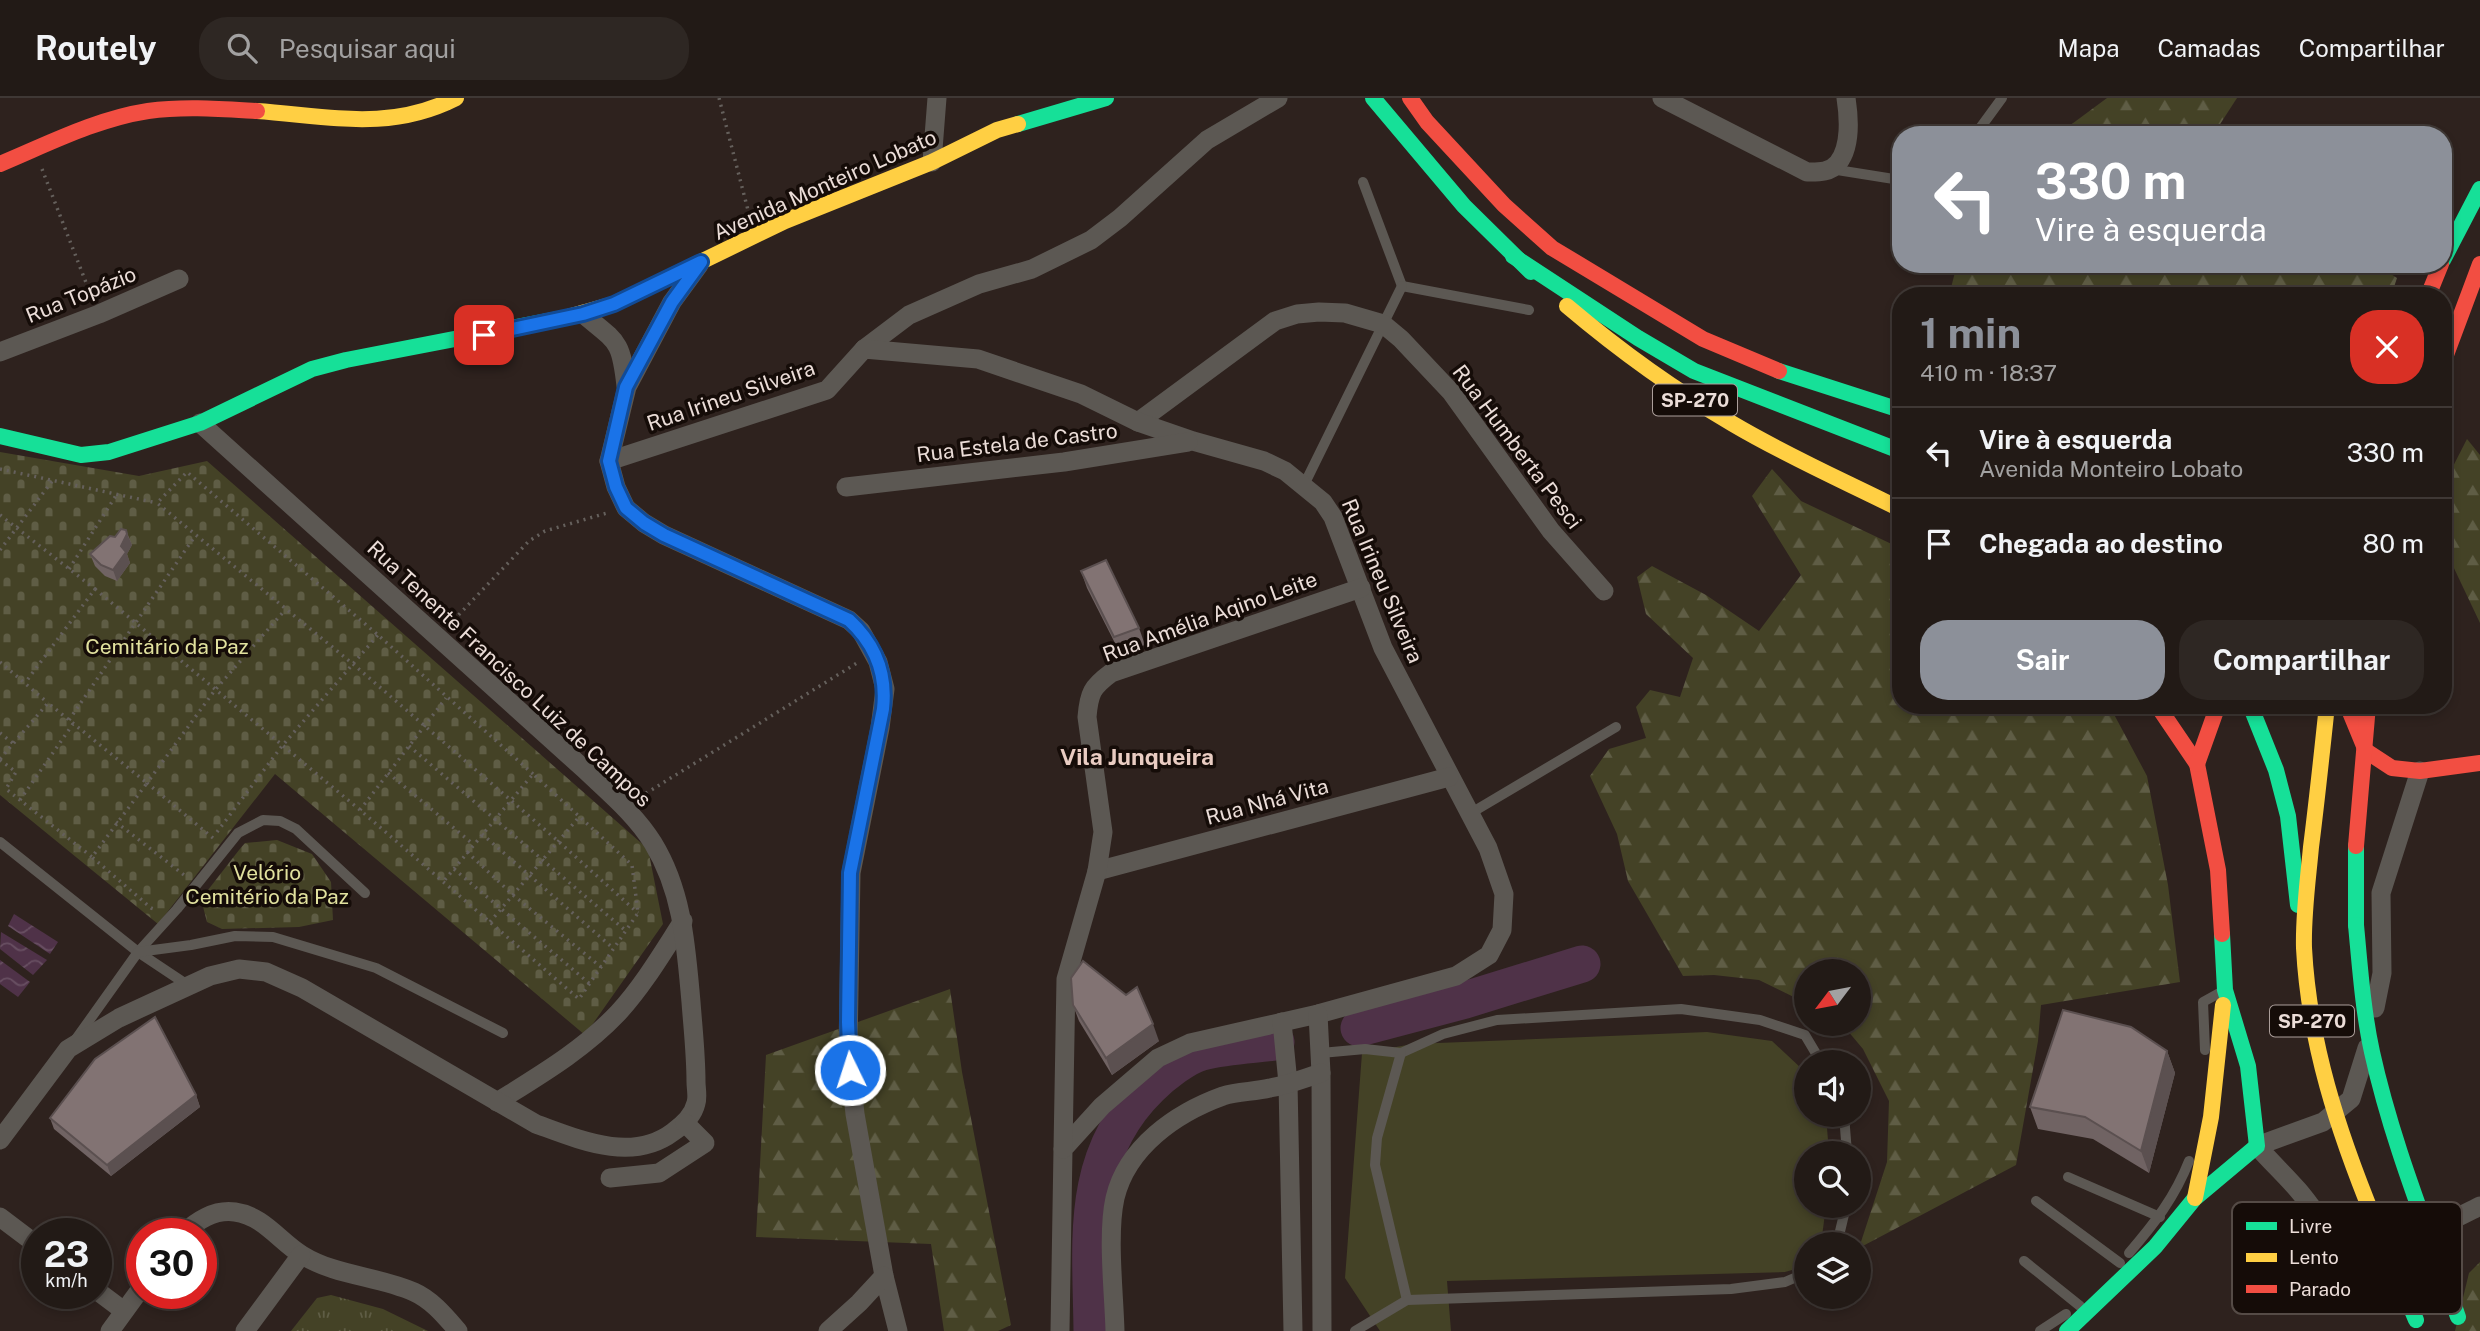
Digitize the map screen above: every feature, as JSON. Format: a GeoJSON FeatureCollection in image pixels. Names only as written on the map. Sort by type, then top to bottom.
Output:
{"type":"FeatureCollection","features":[{"type":"Feature","properties":{"kind":"main road"},"geometry":{"type":"LineString","coordinates":[[0,164],[103,123],[134,114],[169,109],[215,109],[382,120],[418,113],[456,98]]}},
{"type":"Feature","properties":{"kind":"main road","name":"Avenida Monteiro Lobato"},"geometry":{"type":"LineString","coordinates":[[0,436],[49,449],[81,455],[94,454],[149,441],[200,423],[294,377],[324,366],[583,314],[614,304],[785,221],[932,162],[997,130],[1106,98]]}},
{"type":"Feature","properties":{"kind":"main road","name":"SP-270"},"geometry":{"type":"LineString","coordinates":[[1373,98],[1464,206],[1513,256],[1602,337],[1657,376],[1787,454],[1892,505]]}},
{"type":"Feature","properties":{"kind":"main road","name":"SP-270"},"geometry":{"type":"LineString","coordinates":[[1410,98],[1427,122],[1504,205],[1552,248],[1703,339],[1790,376],[1892,408]]}},
{"type":"Feature","properties":{"kind":"main road"},"geometry":{"type":"LineString","coordinates":[[2452,243],[2480,189]]}},
{"type":"Feature","properties":{"kind":"main road"},"geometry":{"type":"LineString","coordinates":[[1513,256],[1638,338],[1694,371],[1892,448]]}},
{"type":"Feature","properties":{"kind":"main road"},"geometry":{"type":"LineString","coordinates":[[2452,339],[2479,266]]}},
{"type":"Feature","properties":{"kind":"main road","name":"SP-270"},"geometry":{"type":"LineString","coordinates":[[2163,714],[2197,764],[2218,870],[2225,990],[2211,1117],[2194,1198]]}},
{"type":"Feature","properties":{"kind":"main road"},"geometry":{"type":"LineString","coordinates":[[2197,764],[2215,714]]}},
{"type":"Feature","properties":{"kind":"main road"},"geometry":{"type":"LineString","coordinates":[[2254,714],[2276,769],[2288,816],[2304,946]]}},
{"type":"Feature","properties":{"kind":"main road","name":"SP-270"},"geometry":{"type":"LineString","coordinates":[[2326,714],[2309,864],[2304,946],[2311,1016],[2327,1092],[2348,1156],[2367,1202]]}},
{"type":"Feature","properties":{"kind":"main road"},"geometry":{"type":"LineString","coordinates":[[2351,714],[2366,751],[2392,768],[2420,771],[2480,763]]}},
{"type":"Feature","properties":{"kind":"main road","name":"SP-270"},"geometry":{"type":"LineString","coordinates":[[2367,714],[2356,846],[2356,925],[2362,985],[2375,1065],[2419,1202]]}},
{"type":"Feature","properties":{"kind":"main road","name":"SP-270"},"geometry":{"type":"LineString","coordinates":[[2225,990],[2248,1066],[2257,1146]]}},
{"type":"Feature","properties":{"kind":"main road"},"geometry":{"type":"LineString","coordinates":[[2067,1331],[2155,1247],[2194,1198],[2257,1146]]}},
{"type":"Feature","properties":{"kind":"street"},"geometry":{"type":"LineString","coordinates":[[932,162],[937,98]]}},
{"type":"Feature","properties":{"kind":"street"},"geometry":{"type":"LineString","coordinates":[[864,348],[909,315],[979,284],[1032,269],[1091,240],[1120,218],[1206,140],[1278,98]]}},
{"type":"Feature","properties":{"kind":"street"},"geometry":{"type":"LineString","coordinates":[[1662,98],[1807,172],[1826,171],[1838,164],[1846,145],[1849,114],[1846,98]]}},
{"type":"Feature","properties":{"kind":"street"},"geometry":{"type":"LineString","coordinates":[[701,262],[672,302],[626,387],[609,461],[616,487],[626,508],[644,523],[664,535],[849,620],[861,631],[883,675],[885,689],[880,728],[850,873],[848,1049],[855,1114],[884,1276],[898,1331]]}},
{"type":"Feature","properties":{"kind":"street","name":"Rua Topázio"},"geometry":{"type":"LineString","coordinates":[[0,352],[99,314],[179,279]]}},
{"type":"Feature","properties":{"kind":"street","name":"Rua Humberta Pesci"},"geometry":{"type":"LineString","coordinates":[[1138,422],[1275,321],[1297,314],[1320,312],[1345,313],[1383,324],[1401,339],[1451,392],[1551,531],[1604,591]]}},
{"type":"Feature","properties":{"kind":"street"},"geometry":{"type":"LineString","coordinates":[[583,314],[620,346],[626,387]]}},
{"type":"Feature","properties":{"kind":"street","name":"Rua Irineu Silveira"},"geometry":{"type":"LineString","coordinates":[[609,461],[827,390],[864,348],[978,359],[1081,394],[1138,422],[1264,461],[1285,471],[1323,502],[1333,517],[1383,648],[1488,848],[1504,894],[1502,930],[1489,955],[1455,976],[1318,1014],[1190,1042],[1158,1058],[1102,1106],[1063,1149]]}},
{"type":"Feature","properties":{"kind":"street","name":"Rua Tenente Francisco Luiz de Campos"},"geometry":{"type":"LineString","coordinates":[[200,423],[624,807],[653,843],[670,878],[683,921],[696,1061],[696,1103],[685,1123]]}},
{"type":"Feature","properties":{"kind":"street","name":"Rua Estela de Castro"},"geometry":{"type":"LineString","coordinates":[[846,487],[1063,462],[1193,441]]}},
{"type":"Feature","properties":{"kind":"street","name":"Rua Amélia Aqino Leite"},"geometry":{"type":"LineString","coordinates":[[1060,1331],[1066,979],[1097,871],[1103,832],[1087,717],[1088,702],[1094,685],[1111,673],[1361,588]]}},
{"type":"Feature","properties":{"kind":"street"},"geometry":{"type":"LineString","coordinates":[[2307,1202],[2257,1146],[2323,1122],[2351,1099],[2371,1035],[2382,973],[2381,893],[2420,771]]}},
{"type":"Feature","properties":{"kind":"street","name":"Rua Nhá Vita"},"geometry":{"type":"LineString","coordinates":[[1097,871],[1449,777]]}},
{"type":"Feature","properties":{"kind":"street"},"geometry":{"type":"LineString","coordinates":[[498,1102],[571,1055],[618,1012],[652,969],[683,921]]}},
{"type":"Feature","properties":{"kind":"street"},"geometry":{"type":"LineString","coordinates":[[0,1140],[68,1049],[102,1027],[210,976],[239,969],[266,972],[302,989],[536,1124],[616,1148],[642,1147],[664,1139],[685,1123],[705,1143],[659,1173],[610,1178]]}},
{"type":"Feature","properties":{"kind":"street"},"geometry":{"type":"LineString","coordinates":[[1318,1014],[1321,1053],[1322,1331]]}},
{"type":"Feature","properties":{"kind":"street"},"geometry":{"type":"LineString","coordinates":[[1282,1022],[1288,1083],[1293,1331]]}},
{"type":"Feature","properties":{"kind":"street"},"geometry":{"type":"LineString","coordinates":[[1115,1331],[1112,1222],[1115,1197],[1133,1158],[1152,1136],[1225,1095],[1273,1088],[1321,1073]]}},
{"type":"Feature","properties":{"kind":"street"},"geometry":{"type":"LineString","coordinates":[[2462,1215],[2480,1206]]}},
{"type":"Feature","properties":{"kind":"street"},"geometry":{"type":"LineString","coordinates":[[204,1218],[234,1212],[261,1221],[301,1255],[328,1267],[416,1292],[441,1311],[458,1331]]}},
{"type":"Feature","properties":{"kind":"street"},"geometry":{"type":"LineString","coordinates":[[0,1217],[21,1233]]}},
{"type":"Feature","properties":{"kind":"street"},"geometry":{"type":"LineString","coordinates":[[245,1331],[301,1255]]}},
{"type":"Feature","properties":{"kind":"street"},"geometry":{"type":"LineString","coordinates":[[828,1331],[884,1276]]}},
{"type":"Feature","properties":{"kind":"street"},"geometry":{"type":"LineString","coordinates":[[112,1302],[124,1311]]}},
{"type":"Feature","properties":{"kind":"street"},"geometry":{"type":"LineString","coordinates":[[110,1331],[126,1308]]}},
{"type":"Feature","properties":{"kind":"lane"},"geometry":{"type":"LineString","coordinates":[[1982,126],[2002,98]]}},
{"type":"Feature","properties":{"kind":"lane"},"geometry":{"type":"LineString","coordinates":[[1830,169],[1892,179]]}},
{"type":"Feature","properties":{"kind":"lane"},"geometry":{"type":"LineString","coordinates":[[1304,485],[1402,286],[1363,182]]}},
{"type":"Feature","properties":{"kind":"lane"},"geometry":{"type":"LineString","coordinates":[[1402,286],[1529,310]]}},
{"type":"Feature","properties":{"kind":"lane"},"geometry":{"type":"LineString","coordinates":[[1471,813],[1616,727]]}},
{"type":"Feature","properties":{"kind":"lane"},"geometry":{"type":"LineString","coordinates":[[68,1049],[138,952],[177,909],[238,833],[263,820],[280,821],[296,829],[365,893]]}},
{"type":"Feature","properties":{"kind":"lane"},"geometry":{"type":"LineString","coordinates":[[0,842],[138,952],[189,986]]}},
{"type":"Feature","properties":{"kind":"lane"},"geometry":{"type":"LineString","coordinates":[[138,952],[235,936],[272,937],[376,968],[503,1033]]}},
{"type":"Feature","properties":{"kind":"lane"},"geometry":{"type":"LineString","coordinates":[[2201,1105],[2206,1081],[2203,1002],[2225,990]]}},
{"type":"Feature","properties":{"kind":"lane"},"geometry":{"type":"LineString","coordinates":[[1321,1053],[1365,1049],[1401,1052],[1443,1034],[1497,1020],[1681,1009],[1760,1020],[1805,1035],[1814,1050]]}},
{"type":"Feature","properties":{"kind":"lane"},"geometry":{"type":"LineString","coordinates":[[1401,1052],[1377,1138],[1375,1165],[1407,1300]]}},
{"type":"Feature","properties":{"kind":"lane"},"geometry":{"type":"LineString","coordinates":[[2112,1271],[2160,1217],[2180,1184],[2193,1153]]}},
{"type":"Feature","properties":{"kind":"lane"},"geometry":{"type":"LineString","coordinates":[[2068,1177],[2160,1217]]}},
{"type":"Feature","properties":{"kind":"lane"},"geometry":{"type":"LineString","coordinates":[[2036,1201],[2120,1263]]}},
{"type":"Feature","properties":{"kind":"lane"},"geometry":{"type":"LineString","coordinates":[[2024,1261],[2080,1306]]}},
{"type":"Feature","properties":{"kind":"lane"},"geometry":{"type":"LineString","coordinates":[[1355,1331],[1407,1300],[1731,1289],[1785,1282],[1794,1278]]}},
{"type":"Feature","properties":{"kind":"lane"},"geometry":{"type":"LineString","coordinates":[[2040,1331],[2080,1306],[2104,1280]]}},
{"type":"Feature","properties":{"kind":"path"},"geometry":{"type":"LineString","coordinates":[[719,98],[754,236]]}},
{"type":"Feature","properties":{"kind":"path"},"geometry":{"type":"LineString","coordinates":[[34,150],[99,314]]}},
{"type":"Feature","properties":{"kind":"path"},"geometry":{"type":"LineString","coordinates":[[0,469],[157,503],[353,664],[558,841],[638,914]]}},
{"type":"Feature","properties":{"kind":"path"},"geometry":{"type":"LineString","coordinates":[[0,516],[135,622],[360,810],[579,999],[638,914],[632,865],[378,635],[187,472],[157,503]]}},
{"type":"Feature","properties":{"kind":"path"},"geometry":{"type":"LineString","coordinates":[[0,550],[53,480]]}},
{"type":"Feature","properties":{"kind":"path"},"geometry":{"type":"LineString","coordinates":[[69,569],[117,494]]}},
{"type":"Feature","properties":{"kind":"path"},"geometry":{"type":"LineString","coordinates":[[438,637],[529,541],[545,531],[626,508]]}},
{"type":"Feature","properties":{"kind":"path"},"geometry":{"type":"LineString","coordinates":[[69,720],[195,536]]}},
{"type":"Feature","properties":{"kind":"path"},"geometry":{"type":"LineString","coordinates":[[25,683],[95,589]]}},
{"type":"Feature","properties":{"kind":"path"},"geometry":{"type":"LineString","coordinates":[[92,857],[215,690],[285,610]]}},
{"type":"Feature","properties":{"kind":"path"},"geometry":{"type":"LineString","coordinates":[[206,847],[282,747],[378,635]]}},
{"type":"Feature","properties":{"kind":"path"},"geometry":{"type":"LineString","coordinates":[[624,807],[873,652]]}},
{"type":"Feature","properties":{"kind":"path"},"geometry":{"type":"LineString","coordinates":[[0,662],[213,838]]}},
{"type":"Feature","properties":{"kind":"path"},"geometry":{"type":"LineString","coordinates":[[360,810],[447,697]]}},
{"type":"Feature","properties":{"kind":"path"},"geometry":{"type":"LineString","coordinates":[[48,703],[0,760],[16,772],[6,789],[151,908],[157,911],[161,905]]}},
{"type":"Feature","properties":{"kind":"path"},"geometry":{"type":"LineString","coordinates":[[20,800],[74,724]]}},
{"type":"Feature","properties":{"kind":"path"},"geometry":{"type":"LineString","coordinates":[[0,733],[14,744]]}},
{"type":"Feature","properties":{"kind":"path"},"geometry":{"type":"LineString","coordinates":[[408,746],[626,931]]}},
{"type":"Feature","properties":{"kind":"path"},"geometry":{"type":"LineString","coordinates":[[388,773],[473,844]]}},
{"type":"Feature","properties":{"kind":"path"},"geometry":{"type":"LineString","coordinates":[[443,882],[533,774]]}},
{"type":"Feature","properties":{"kind":"path"},"geometry":{"type":"LineString","coordinates":[[490,922],[579,817]]}},
{"type":"Feature","properties":{"kind":"path"},"geometry":{"type":"LineString","coordinates":[[116,822],[184,875]]}},
{"type":"Feature","properties":{"kind":"path"},"geometry":{"type":"LineString","coordinates":[[482,834],[614,949]]}},
{"type":"Feature","properties":{"kind":"path"},"geometry":{"type":"LineString","coordinates":[[467,852],[513,895],[601,967]]}},
{"type":"Feature","properties":{"kind":"path"},"geometry":{"type":"LineString","coordinates":[[177,885],[191,866]]}},
{"type":"Feature","properties":{"kind":"path"},"geometry":{"type":"LineString","coordinates":[[454,869],[590,984]]}},
{"type":"Feature","properties":{"kind":"green space"},"geometry":{"type":"Polygon","coordinates":[[[2107,98],[2237,98],[2219,126],[2069,126],[2107,98]]]}},
{"type":"Feature","properties":{"kind":"green space"},"geometry":{"type":"Polygon","coordinates":[[[1955,273],[2390,273],[2397,278],[2394,287],[1951,287],[1955,273]]]}},
{"type":"Feature","properties":{"kind":"green space"},"geometry":{"type":"Polygon","coordinates":[[[2467,439],[2480,455],[2480,623],[2452,564],[2452,468],[2467,439]]]}},
{"type":"Feature","properties":{"kind":"green space","name":"Cemitário da Paz"},"geometry":{"type":"Polygon","coordinates":[[[0,452],[139,476],[207,461],[648,849],[663,924],[585,1035],[275,774],[158,924],[0,795],[0,452]]]}},
{"type":"Feature","properties":{"kind":"green space"},"geometry":{"type":"Polygon","coordinates":[[[1772,469],[1801,501],[1892,544],[1892,714],[2114,714],[2147,776],[2168,885],[2180,982],[2041,1005],[2038,1041],[2016,1165],[1871,1242],[1871,1232],[1864,1232],[1871,1218],[1887,1162],[1889,1101],[1871,1065],[1871,1050],[1864,1050],[1852,1036],[1871,1036],[1871,959],[1794,959],[1794,997],[1759,980],[1714,975],[1683,976],[1628,881],[1617,834],[1590,776],[1609,749],[1646,738],[1636,707],[1650,690],[1680,697],[1693,658],[1646,614],[1637,577],[1652,566],[1706,595],[1759,631],[1801,575],[1752,496],[1772,469]]]}},
{"type":"Feature","properties":{"kind":"green space","name":"Velório Cemitério da Paz"},"geometry":{"type":"Polygon","coordinates":[[[277,840],[312,854],[331,882],[333,920],[299,927],[222,929],[207,922],[201,899],[239,850],[245,843],[277,840]]]}},
{"type":"Feature","properties":{"kind":"green space"},"geometry":{"type":"Polygon","coordinates":[[[950,989],[962,1072],[1011,1325],[998,1331],[944,1331],[931,1244],[756,1237],[766,1055],[950,989]]]}},
{"type":"Feature","properties":{"kind":"green space"},"geometry":{"type":"Polygon","coordinates":[[[1707,1032],[1772,1041],[1794,1062],[1794,1127],[1827,1127],[1828,1141],[1794,1141],[1794,1218],[1824,1218],[1823,1232],[1794,1232],[1794,1269],[1785,1272],[1447,1281],[1451,1331],[1380,1331],[1345,1278],[1362,1053],[1413,1044],[1707,1032]]]}},
{"type":"Feature","properties":{"kind":"green space"},"geometry":{"type":"Polygon","coordinates":[[[2480,1262],[2480,1331],[2455,1331],[2459,1314],[2462,1314],[2469,1273],[2480,1262]]]}},
{"type":"Feature","properties":{"kind":"green space"},"geometry":{"type":"Polygon","coordinates":[[[331,1295],[383,1309],[428,1331],[291,1331],[317,1298],[331,1295]]]}},
{"type":"Feature","properties":{"kind":"water"},"geometry":{"type":"Polygon","coordinates":[[[14,914],[58,942],[50,954],[8,926],[14,914]]]}},
{"type":"Feature","properties":{"kind":"water"},"geometry":{"type":"Polygon","coordinates":[[[1,932],[47,960],[33,975],[0,949],[1,932]]]}},
{"type":"Feature","properties":{"kind":"water"},"geometry":{"type":"Polygon","coordinates":[[[0,960],[30,982],[18,997],[0,984],[0,960]]]}},
{"type":"Feature","properties":{"kind":"building"},"geometry":{"type":"Polygon","coordinates":[[[121,529],[126,530],[127,534],[121,546],[126,552],[113,570],[101,565],[90,554],[110,536],[115,537],[121,529]]]}},
{"type":"Feature","properties":{"kind":"building"},"geometry":{"type":"Polygon","coordinates":[[[1106,560],[1139,628],[1114,637],[1081,571],[1106,560]]]}},
{"type":"Feature","properties":{"kind":"building"},"geometry":{"type":"Polygon","coordinates":[[[1083,961],[1126,995],[1137,987],[1153,1024],[1106,1058],[1073,1005],[1071,978],[1083,961]]]}},
{"type":"Feature","properties":{"kind":"building"},"geometry":{"type":"Polygon","coordinates":[[[2063,1010],[2131,1027],[2167,1051],[2141,1151],[2085,1117],[2030,1107],[2063,1010]]]}},
{"type":"Feature","properties":{"kind":"building"},"geometry":{"type":"Polygon","coordinates":[[[155,1017],[196,1095],[107,1165],[50,1118],[95,1059],[155,1017]]]}},
{"type":"Feature","properties":{"kind":"waterway"},"geometry":{"type":"LineString","coordinates":[[1359,1028],[1465,1000],[1582,964]]}},
{"type":"Feature","properties":{"kind":"waterway"},"geometry":{"type":"LineString","coordinates":[[1092,1331],[1091,1232],[1094,1201],[1100,1171],[1111,1141],[1127,1114],[1161,1077],[1196,1054],[1220,1048],[1276,1042]]}},
{"type":"Feature","properties":{"kind":"traffic: fast"},"geometry":{"type":"LineString","coordinates":[[1018,124],[1106,98]]}},
{"type":"Feature","properties":{"kind":"traffic: fast"},"geometry":{"type":"LineString","coordinates":[[1373,98],[1464,206],[1531,272]]}},
{"type":"Feature","properties":{"kind":"traffic: fast"},"geometry":{"type":"LineString","coordinates":[[2452,243],[2480,189]]}},
{"type":"Feature","properties":{"kind":"traffic: fast"},"geometry":{"type":"LineString","coordinates":[[1513,256],[1638,338],[1694,371],[1892,448]]}},
{"type":"Feature","properties":{"kind":"traffic: fast"},"geometry":{"type":"LineString","coordinates":[[0,436],[81,455],[109,452],[200,423],[312,369],[568,317]]}},
{"type":"Feature","properties":{"kind":"traffic: fast"},"geometry":{"type":"LineString","coordinates":[[1779,371],[1892,407]]}},
{"type":"Feature","properties":{"kind":"traffic: fast"},"geometry":{"type":"LineString","coordinates":[[2254,714],[2276,770],[2288,816],[2298,905]]}},
{"type":"Feature","properties":{"kind":"traffic: fast"},"geometry":{"type":"LineString","coordinates":[[2356,846],[2356,925]]}},
{"type":"Feature","properties":{"kind":"traffic: fast"},"geometry":{"type":"LineString","coordinates":[[2356,925],[2372,1052],[2400,1153],[2417,1202]]}},
{"type":"Feature","properties":{"kind":"traffic: fast"},"geometry":{"type":"LineString","coordinates":[[2067,1331],[2155,1247],[2195,1198],[2257,1146],[2248,1066],[2225,990],[2222,934]]}},
{"type":"Feature","properties":{"kind":"traffic: fast"},"geometry":{"type":"LineString","coordinates":[[2414,1314],[2416,1320]]}},
{"type":"Feature","properties":{"kind":"traffic: slow"},"geometry":{"type":"LineString","coordinates":[[257,111],[334,118],[383,118],[431,109],[456,98]]}},
{"type":"Feature","properties":{"kind":"traffic: slow"},"geometry":{"type":"LineString","coordinates":[[568,317],[614,304],[785,221],[932,162],[997,130],[1018,124]]}},
{"type":"Feature","properties":{"kind":"traffic: slow"},"geometry":{"type":"LineString","coordinates":[[1567,306],[1647,369],[1711,411],[1774,447],[1892,505]]}},
{"type":"Feature","properties":{"kind":"traffic: slow"},"geometry":{"type":"LineString","coordinates":[[2326,714],[2305,910],[2304,948],[2312,1018],[2327,1086],[2368,1202]]}},
{"type":"Feature","properties":{"kind":"traffic: slow"},"geometry":{"type":"LineString","coordinates":[[2195,1198],[2211,1117],[2223,1005]]}},
{"type":"Feature","properties":{"kind":"traffic: jam"},"geometry":{"type":"LineString","coordinates":[[1410,98],[1427,122],[1504,205],[1552,248],[1703,339],[1779,371]]}},
{"type":"Feature","properties":{"kind":"traffic: jam"},"geometry":{"type":"LineString","coordinates":[[0,164],[72,133],[148,111],[203,108],[257,111]]}},
{"type":"Feature","properties":{"kind":"traffic: jam"},"geometry":{"type":"LineString","coordinates":[[2452,339],[2480,264]]}},
{"type":"Feature","properties":{"kind":"traffic: jam"},"geometry":{"type":"LineString","coordinates":[[2432,287],[2437,273]]}},
{"type":"Feature","properties":{"kind":"traffic: jam"},"geometry":{"type":"LineString","coordinates":[[2163,714],[2197,764],[2218,870],[2222,934]]}},
{"type":"Feature","properties":{"kind":"traffic: jam"},"geometry":{"type":"LineString","coordinates":[[2197,764],[2215,714]]}},
{"type":"Feature","properties":{"kind":"traffic: jam"},"geometry":{"type":"LineString","coordinates":[[2351,714],[2366,751],[2392,768],[2420,771],[2480,763]]}},
{"type":"Feature","properties":{"kind":"traffic: jam"},"geometry":{"type":"LineString","coordinates":[[2356,846],[2367,714]]}},
{"type":"Feature","properties":{"kind":"district","name":"Vila Junqueira"},"geometry":{"type":"Point","coordinates":[1137,757]}},
{"type":"Feature","properties":{"kind":"route"},"geometry":{"type":"LineString","coordinates":[[484,335],[583,314],[614,304],[701,262],[672,302],[626,387],[609,461],[616,487],[626,508],[644,523],[664,535],[849,620],[861,631],[878,662],[885,689],[883,709],[850,873],[850,1070]]}}]}
